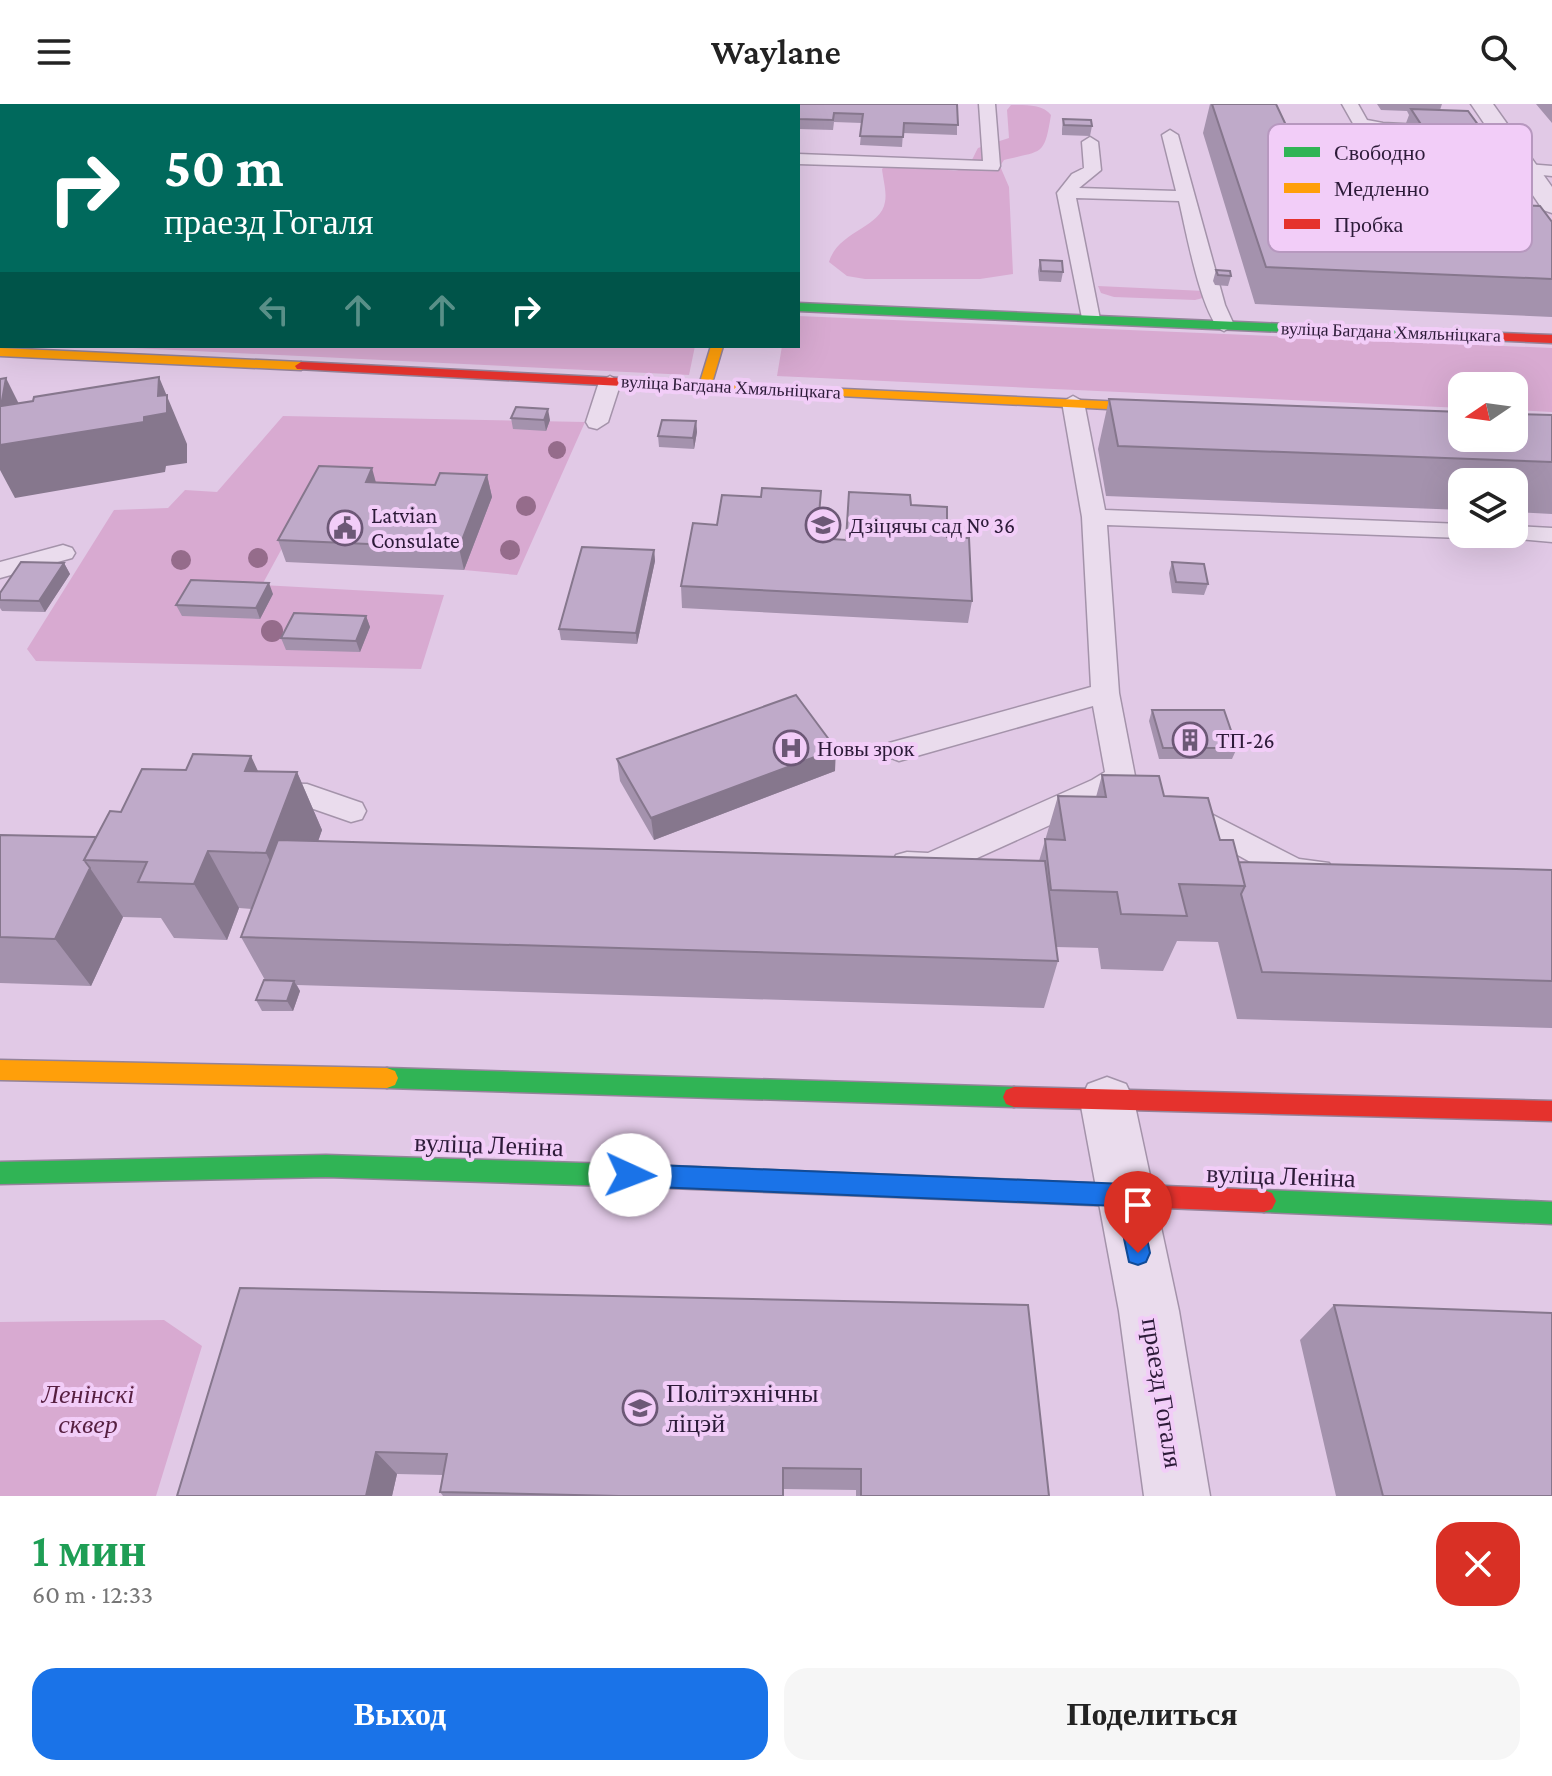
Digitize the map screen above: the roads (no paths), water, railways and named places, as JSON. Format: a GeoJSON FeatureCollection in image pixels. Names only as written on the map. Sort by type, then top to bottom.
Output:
{"type":"FeatureCollection","features":[{"type":"Feature","properties":{"kind":"street"},"geometry":{"type":"LineString","coordinates":[[1482,104],[1496,124]]}},
{"type":"Feature","properties":{"kind":"street"},"geometry":{"type":"LineString","coordinates":[[1532,176],[1552,205]]}},
{"type":"Feature","properties":{"kind":"street","name":"вуліца Багдана Хмяльніцкага"},"geometry":{"type":"LineString","coordinates":[[800,307],[1552,339]]}},
{"type":"Feature","properties":{"kind":"street"},"geometry":{"type":"LineString","coordinates":[[705,386],[716,348]]}},
{"type":"Feature","properties":{"kind":"street","name":"вуліца Багдана Хмяльніцкага"},"geometry":{"type":"LineString","coordinates":[[0,352],[1182,408]]}},
{"type":"Feature","properties":{"kind":"street"},"geometry":{"type":"LineString","coordinates":[[0,1070],[365,1076],[1107,1101],[1552,1111]]}},
{"type":"Feature","properties":{"kind":"street","name":"праезд Гогаля"},"geometry":{"type":"LineString","coordinates":[[1107,1101],[1149,1311],[1177,1496]]}},
{"type":"Feature","properties":{"kind":"street","name":"вуліца Леніна"},"geometry":{"type":"LineString","coordinates":[[0,1173],[326,1166],[675,1176],[1552,1213]]}},
{"type":"Feature","properties":{"kind":"lane"},"geometry":{"type":"LineString","coordinates":[[800,159],[992,166],[987,104]]}},
{"type":"Feature","properties":{"kind":"lane"},"geometry":{"type":"LineString","coordinates":[[1350,104],[1361,124]]}},
{"type":"Feature","properties":{"kind":"lane"},"geometry":{"type":"LineString","coordinates":[[1170,135],[1215,305],[1224,325]]}},
{"type":"Feature","properties":{"kind":"lane"},"geometry":{"type":"LineString","coordinates":[[1090,142],[1093,170],[1078,178],[1066,193],[1090,319]]}},
{"type":"Feature","properties":{"kind":"lane"},"geometry":{"type":"LineString","coordinates":[[1532,169],[1552,171]]}},
{"type":"Feature","properties":{"kind":"lane"},"geometry":{"type":"LineString","coordinates":[[1066,193],[1187,196]]}},
{"type":"Feature","properties":{"kind":"lane"},"geometry":{"type":"LineString","coordinates":[[597,422],[610,382]]}},
{"type":"Feature","properties":{"kind":"lane"},"geometry":{"type":"LineString","coordinates":[[1073,402],[1094,517],[1105,693],[1142,788]]}},
{"type":"Feature","properties":{"kind":"lane"},"geometry":{"type":"LineString","coordinates":[[1094,517],[1448,530]]}},
{"type":"Feature","properties":{"kind":"lane"},"geometry":{"type":"LineString","coordinates":[[1528,534],[1552,535]]}},
{"type":"Feature","properties":{"kind":"lane"},"geometry":{"type":"LineString","coordinates":[[0,570],[63,553]]}},
{"type":"Feature","properties":{"kind":"lane"},"geometry":{"type":"LineString","coordinates":[[899,750],[1105,693]]}},
{"type":"Feature","properties":{"kind":"lane"},"geometry":{"type":"LineString","coordinates":[[883,864],[931,865],[1103,788],[1142,788],[1294,871],[1355,873]]}},
{"type":"Feature","properties":{"kind":"lane"},"geometry":{"type":"LineString","coordinates":[[233,799],[262,794],[307,795],[351,811]]}},
{"type":"Feature","properties":{"kind":"place","name":"Дзіцячы сад № 36"},"geometry":{"type":"Point","coordinates":[823,525]}},
{"type":"Feature","properties":{"kind":"place","name":"Latvian Consulate"},"geometry":{"type":"Point","coordinates":[345,528]}},
{"type":"Feature","properties":{"kind":"place","name":"ТП-26"},"geometry":{"type":"Point","coordinates":[1190,740]}},
{"type":"Feature","properties":{"kind":"place","name":"Новы зрок"},"geometry":{"type":"Point","coordinates":[791,748]}},
{"type":"Feature","properties":{"kind":"place","name":"Політэхнічны ліцэй"},"geometry":{"type":"Point","coordinates":[640,1408]}},
{"type":"Feature","properties":{"kind":"park label","name":"Ленінскі сквер"},"geometry":{"type":"Point","coordinates":[88,1409]}}]}
